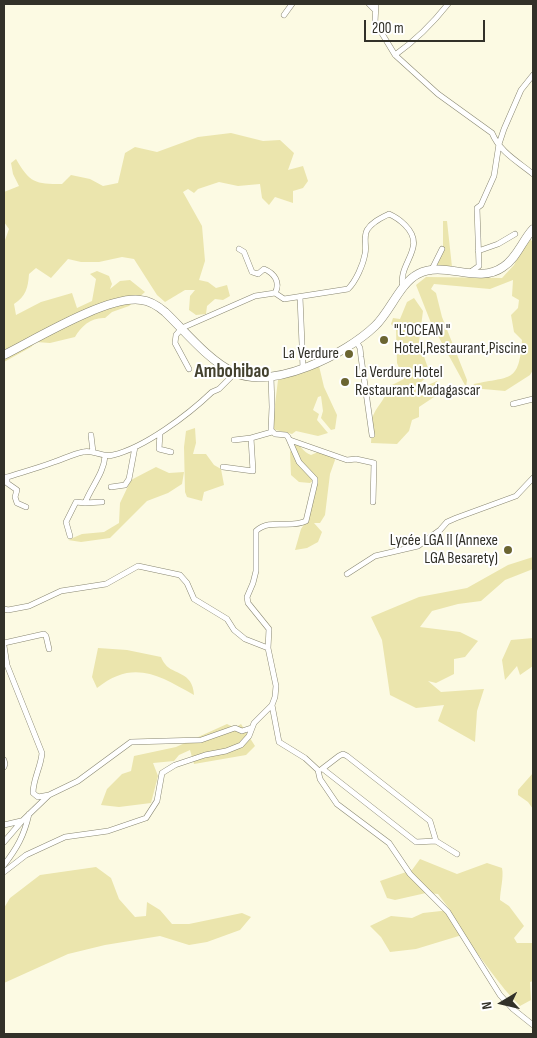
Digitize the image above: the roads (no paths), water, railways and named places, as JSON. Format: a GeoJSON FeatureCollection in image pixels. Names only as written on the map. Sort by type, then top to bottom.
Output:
{"type":"FeatureCollection","features":[{"type":"Feature","properties":{"kind":"main road"},"geometry":{"type":"LineString","coordinates":[[4,355],[106,305],[124,300],[142,300],[157,306],[214,358],[235,373],[255,377],[284,375],[319,361],[356,341],[381,319],[414,276],[431,270],[487,274],[502,268],[512,260],[533,229]]}},
{"type":"Feature","properties":{"kind":"street"},"geometry":{"type":"LineString","coordinates":[[284,15],[292,4]]}},
{"type":"Feature","properties":{"kind":"street"},"geometry":{"type":"LineString","coordinates":[[369,4],[376,7],[375,22],[395,55],[438,94],[492,133],[506,155],[533,174]]}},
{"type":"Feature","properties":{"kind":"street"},"geometry":{"type":"LineString","coordinates":[[395,55],[434,21],[448,4]]}},
{"type":"Feature","properties":{"kind":"street"},"geometry":{"type":"LineString","coordinates":[[469,273],[479,266],[478,208],[494,176],[499,144],[521,90],[533,75]]}},
{"type":"Feature","properties":{"kind":"street"},"geometry":{"type":"LineString","coordinates":[[189,370],[175,343],[176,335],[182,328],[255,296],[275,293],[284,299],[348,290],[354,283],[365,254],[365,235],[368,229],[389,214],[398,218],[410,230],[414,238],[413,252],[404,271],[402,282],[404,287]]}},
{"type":"Feature","properties":{"kind":"street"},"geometry":{"type":"LineString","coordinates":[[478,251],[498,244],[515,234]]}},
{"type":"Feature","properties":{"kind":"street"},"geometry":{"type":"LineString","coordinates":[[431,270],[442,248]]}},
{"type":"Feature","properties":{"kind":"street"},"geometry":{"type":"LineString","coordinates":[[239,249],[244,252],[252,272],[258,274],[264,268],[271,271],[277,280],[278,288],[275,293]]}},
{"type":"Feature","properties":{"kind":"street"},"geometry":{"type":"LineString","coordinates":[[300,297],[303,368]]}},
{"type":"Feature","properties":{"kind":"street"},"geometry":{"type":"LineString","coordinates":[[356,341],[361,357],[372,435]]}},
{"type":"Feature","properties":{"kind":"street"},"geometry":{"type":"LineString","coordinates":[[26,506],[17,503],[15,497],[17,490],[7,483],[5,477],[84,451],[105,456],[134,447],[160,433],[219,388],[235,373]]}},
{"type":"Feature","properties":{"kind":"street"},"geometry":{"type":"LineString","coordinates":[[271,377],[272,432]]}},
{"type":"Feature","properties":{"kind":"street"},"geometry":{"type":"LineString","coordinates":[[513,404],[533,399]]}},
{"type":"Feature","properties":{"kind":"street"},"geometry":{"type":"LineString","coordinates":[[234,440],[251,438],[272,432],[286,435],[299,462],[313,476],[315,483],[306,521],[301,524],[267,524],[261,526],[256,532],[256,571],[247,597],[248,603],[269,629],[268,648],[276,686],[272,705],[279,742],[321,769],[416,842],[436,840]]}},
{"type":"Feature","properties":{"kind":"street"},"geometry":{"type":"LineString","coordinates":[[160,433],[159,449],[171,452]]}},
{"type":"Feature","properties":{"kind":"street"},"geometry":{"type":"LineString","coordinates":[[91,435],[93,452]]}},
{"type":"Feature","properties":{"kind":"street"},"geometry":{"type":"LineString","coordinates":[[223,467],[253,470],[251,438]]}},
{"type":"Feature","properties":{"kind":"street"},"geometry":{"type":"LineString","coordinates":[[290,440],[347,460],[356,459],[374,463],[373,502]]}},
{"type":"Feature","properties":{"kind":"street"},"geometry":{"type":"LineString","coordinates":[[111,487],[125,485],[129,479],[134,447]]}},
{"type":"Feature","properties":{"kind":"street"},"geometry":{"type":"LineString","coordinates":[[85,503],[90,489],[104,466],[105,456]]}},
{"type":"Feature","properties":{"kind":"street"},"geometry":{"type":"LineString","coordinates":[[347,574],[375,556],[418,546],[447,522],[516,496],[533,478]]}},
{"type":"Feature","properties":{"kind":"street"},"geometry":{"type":"LineString","coordinates":[[70,536],[66,522],[76,502],[102,502]]}},
{"type":"Feature","properties":{"kind":"street"},"geometry":{"type":"LineString","coordinates":[[4,609],[30,606],[61,591],[106,584],[138,566],[180,575],[187,583],[194,599],[227,619],[234,630],[245,639],[268,648]]}},
{"type":"Feature","properties":{"kind":"street"},"geometry":{"type":"LineString","coordinates":[[49,650],[44,634],[4,645],[5,663],[42,753],[42,762],[33,793],[38,797],[49,795],[78,781],[131,742],[201,740],[226,730],[235,728],[242,731],[251,728]]}},
{"type":"Feature","properties":{"kind":"street"},"geometry":{"type":"LineString","coordinates":[[4,872],[26,855],[65,837],[108,831],[146,818],[157,801],[162,773],[175,765],[205,754],[226,751],[241,745],[249,736],[251,728],[272,705]]}},
{"type":"Feature","properties":{"kind":"street"},"geometry":{"type":"LineString","coordinates":[[457,854],[436,840],[430,821],[348,756],[344,754],[339,756],[321,769],[320,779],[337,804],[389,843],[410,874],[448,912],[500,995],[513,1009],[533,1024]]}},
{"type":"Feature","properties":{"kind":"street"},"geometry":{"type":"LineString","coordinates":[[4,760],[4,767]]}},
{"type":"Feature","properties":{"kind":"street"},"geometry":{"type":"LineString","coordinates":[[4,842],[22,821],[49,795]]}},
{"type":"Feature","properties":{"kind":"street"},"geometry":{"type":"LineString","coordinates":[[4,865],[17,849],[26,829],[29,814]]}},
{"type":"Feature","properties":{"kind":"street"},"geometry":{"type":"LineString","coordinates":[[4,825],[22,821]]}},
{"type":"Feature","properties":{"kind":"place","name":"\"L'OCEAN \" Hotel,Restaurant,Piscine"},"geometry":{"type":"Point","coordinates":[384,340]}},
{"type":"Feature","properties":{"kind":"place","name":"La Verdure"},"geometry":{"type":"Point","coordinates":[349,354]}},
{"type":"Feature","properties":{"kind":"place","name":"La Verdure Hotel Restaurant Madagascar"},"geometry":{"type":"Point","coordinates":[345,382]}},
{"type":"Feature","properties":{"kind":"place","name":"Lycée LGA II (Annexe LGA Besarety)"},"geometry":{"type":"Point","coordinates":[508,550]}},
{"type":"Feature","properties":{"kind":"district","name":"Ambohibao"},"geometry":{"type":"Point","coordinates":[232,372]}}]}
